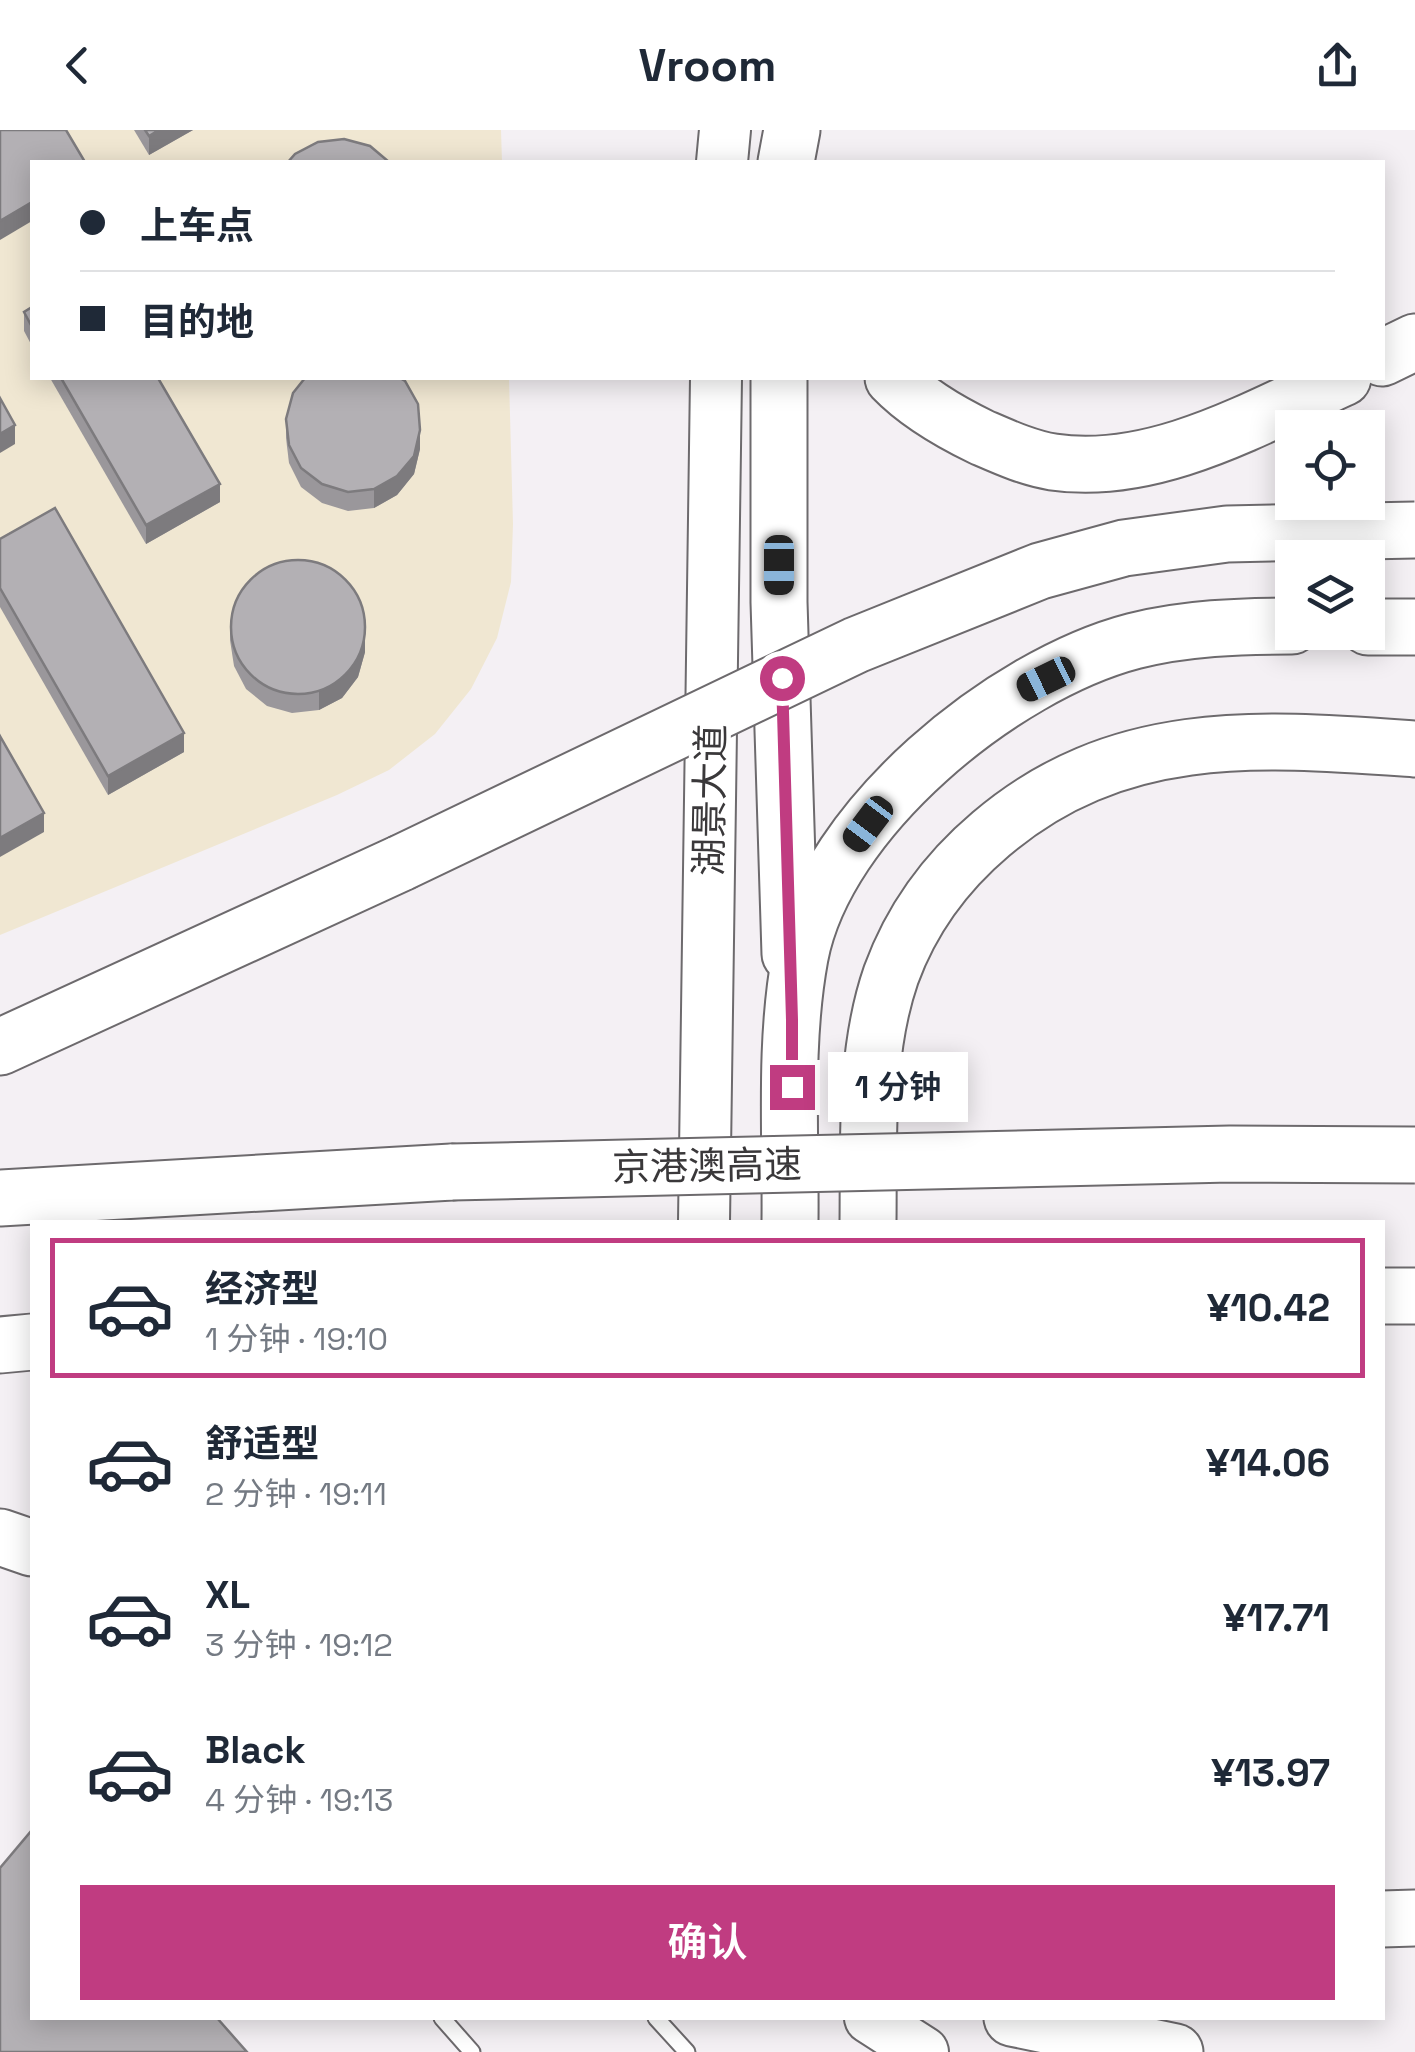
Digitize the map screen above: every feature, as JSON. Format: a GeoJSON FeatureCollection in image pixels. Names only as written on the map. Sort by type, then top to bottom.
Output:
{"type":"FeatureCollection","features":[{"type":"Feature","properties":{"kind":"highway"},"geometry":{"type":"LineString","coordinates":[[1385,357],[1415,342]]}},
{"type":"Feature","properties":{"kind":"highway"},"geometry":{"type":"LineString","coordinates":[[779,380],[779,602],[792,1020],[790,1220]]}},
{"type":"Feature","properties":{"kind":"highway"},"geometry":{"type":"LineString","coordinates":[[895,380],[958,426],[1013,452],[1054,462],[1096,464],[1140,459],[1220,433],[1339,380]]}},
{"type":"Feature","properties":{"kind":"highway"},"geometry":{"type":"LineString","coordinates":[[0,1047],[401,863],[856,645],[1040,571],[1124,548],[1227,534],[1415,530]]}},
{"type":"Feature","properties":{"kind":"highway"},"geometry":{"type":"LineString","coordinates":[[1385,626],[1415,627]]}},
{"type":"Feature","properties":{"kind":"highway"},"geometry":{"type":"LineString","coordinates":[[792,1020],[801,954],[821,899],[851,846],[884,801],[965,729],[1018,693],[1131,642],[1188,631],[1275,627]]}},
{"type":"Feature","properties":{"kind":"highway"},"geometry":{"type":"LineString","coordinates":[[868,1220],[870,1096],[880,1016],[891,975],[925,907],[972,850],[1036,800],[1070,780],[1152,754],[1247,740],[1415,749]]}},
{"type":"Feature","properties":{"kind":"highway","name":"京港澳高速"},"geometry":{"type":"LineString","coordinates":[[0,1198],[452,1172],[1230,1154],[1415,1155]]}},
{"type":"Feature","properties":{"kind":"highway"},"geometry":{"type":"LineString","coordinates":[[1385,1296],[1415,1296]]}},
{"type":"Feature","properties":{"kind":"highway"},"geometry":{"type":"LineString","coordinates":[[0,1344],[30,1342]]}},
{"type":"Feature","properties":{"kind":"highway"},"geometry":{"type":"LineString","coordinates":[[0,1537],[30,1547]]}},
{"type":"Feature","properties":{"kind":"highway"},"geometry":{"type":"LineString","coordinates":[[1385,1919],[1415,1918]]}},
{"type":"Feature","properties":{"kind":"highway"},"geometry":{"type":"LineString","coordinates":[[1022,2020],[1154,2047]]}},
{"type":"Feature","properties":{"kind":"highway"},"geometry":{"type":"LineString","coordinates":[[1082,2020],[1154,2047]]}},
{"type":"Feature","properties":{"kind":"main road"},"geometry":{"type":"LineString","coordinates":[[722,160],[725,130]]}},
{"type":"Feature","properties":{"kind":"main road","name":"湖景大道"},"geometry":{"type":"LineString","coordinates":[[704,1220],[716,380]]}},
{"type":"Feature","properties":{"kind":"main road"},"geometry":{"type":"LineString","coordinates":[[873,2020],[924,2052]]}},
{"type":"Feature","properties":{"kind":"lane"},"geometry":{"type":"LineString","coordinates":[[444,2020],[472,2052]]}},
{"type":"Feature","properties":{"kind":"lane"},"geometry":{"type":"LineString","coordinates":[[658,2020],[687,2052]]}},
{"type":"Feature","properties":{"kind":"shaded area"},"geometry":{"type":"Polygon","coordinates":[[[0,130],[501,130],[502,160],[30,160],[30,380],[509,380],[511,582],[497,638],[471,689],[435,734],[389,770],[0,935],[0,130]]]}},
{"type":"Feature","properties":{"kind":"building"},"geometry":{"type":"Polygon","coordinates":[[[0,130],[66,130],[84,160],[30,160],[30,203],[0,221],[0,130]]]}},
{"type":"Feature","properties":{"kind":"building"},"geometry":{"type":"Polygon","coordinates":[[[344,139],[370,146],[387,160],[290,160],[318,142],[344,139]]]}},
{"type":"Feature","properties":{"kind":"building"},"geometry":{"type":"Polygon","coordinates":[[[62,380],[159,380],[220,484],[146,525],[62,380]]]}},
{"type":"Feature","properties":{"kind":"building"},"geometry":{"type":"Polygon","coordinates":[[[303,380],[403,380],[418,404],[420,430],[414,456],[397,476],[374,489],[348,492],[322,484],[301,468],[289,445],[286,419],[293,393],[303,380]]]}},
{"type":"Feature","properties":{"kind":"building"},"geometry":{"type":"Polygon","coordinates":[[[0,398],[15,425],[0,434],[0,398]]]}},
{"type":"Feature","properties":{"kind":"building"},"geometry":{"type":"Polygon","coordinates":[[[55,508],[184,733],[108,776],[0,588],[0,539],[55,508]]]}},
{"type":"Feature","properties":{"kind":"building"},"geometry":{"type":"Polygon","coordinates":[[[298,560],[324,565],[345,580],[360,601],[365,627],[360,653],[345,674],[324,689],[298,694],[272,689],[251,674],[236,653],[231,627],[236,601],[251,580],[272,565],[298,560]]]}},
{"type":"Feature","properties":{"kind":"building"},"geometry":{"type":"Polygon","coordinates":[[[0,736],[44,813],[0,838],[0,736]]]}},
{"type":"Feature","properties":{"kind":"building"},"geometry":{"type":"Polygon","coordinates":[[[30,1832],[30,2020],[219,2020],[247,2052],[0,2052],[0,1868],[30,1832]]]}},
{"type":"Feature","properties":{"kind":"route"},"geometry":{"type":"LineString","coordinates":[[782,678],[792,1087]]}}]}
